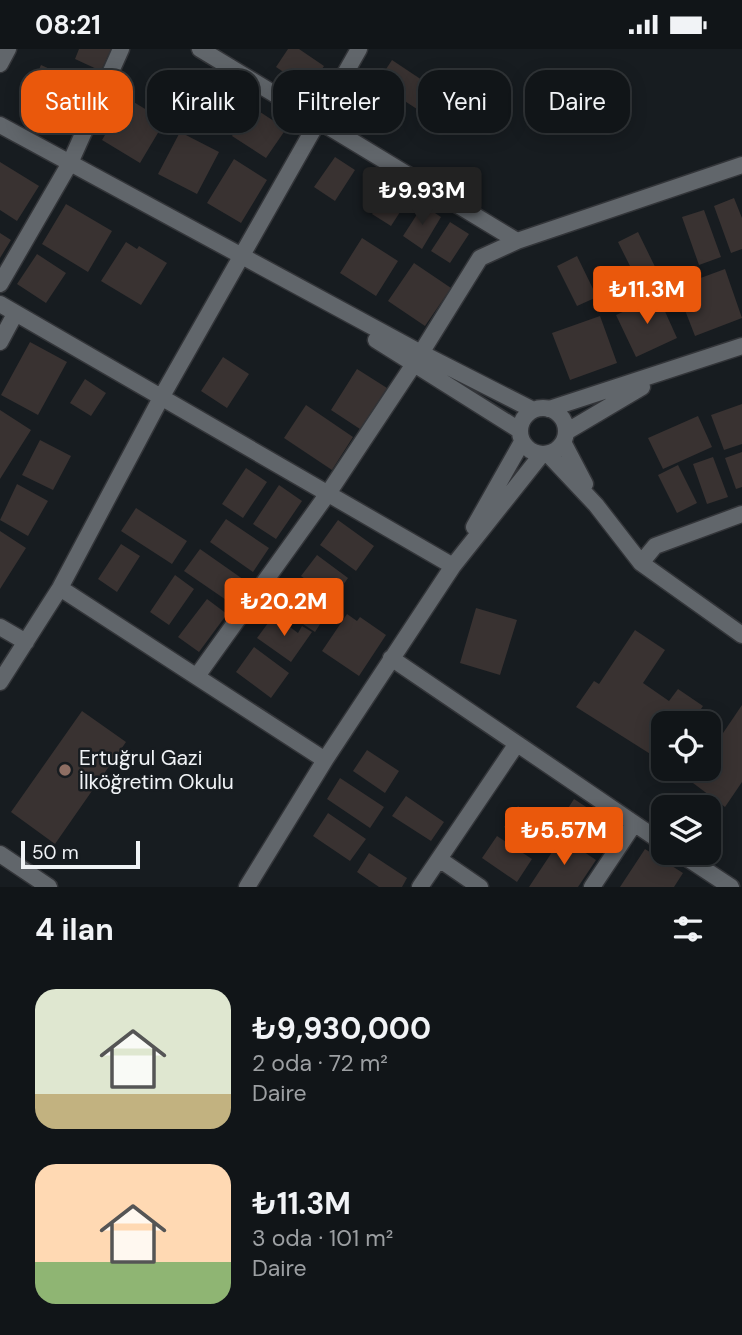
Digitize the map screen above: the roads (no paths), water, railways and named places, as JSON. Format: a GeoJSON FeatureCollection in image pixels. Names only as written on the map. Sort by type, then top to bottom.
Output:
{"type":"FeatureCollection","features":[{"type":"Feature","properties":{"kind":"street"},"geometry":{"type":"LineString","coordinates":[[0,64],[8,49]]}},
{"type":"Feature","properties":{"kind":"street"},"geometry":{"type":"LineString","coordinates":[[0,284],[70,163],[121,49]]}},
{"type":"Feature","properties":{"kind":"street"},"geometry":{"type":"LineString","coordinates":[[200,49],[273,94]]}},
{"type":"Feature","properties":{"kind":"street"},"geometry":{"type":"LineString","coordinates":[[347,70],[359,49]]}},
{"type":"Feature","properties":{"kind":"street"},"geometry":{"type":"LineString","coordinates":[[0,125],[241,256],[417,359],[521,436],[530,451],[545,454],[596,505],[641,563],[742,635]]}},
{"type":"Feature","properties":{"kind":"street"},"geometry":{"type":"LineString","coordinates":[[0,682],[60,588],[162,396],[311,133]]}},
{"type":"Feature","properties":{"kind":"street"},"geometry":{"type":"LineString","coordinates":[[338,133],[517,241]]}},
{"type":"Feature","properties":{"kind":"street"},"geometry":{"type":"LineString","coordinates":[[197,677],[329,492],[480,258],[517,241],[742,165]]}},
{"type":"Feature","properties":{"kind":"street"},"geometry":{"type":"LineString","coordinates":[[0,304],[453,566]]}},
{"type":"Feature","properties":{"kind":"street"},"geometry":{"type":"LineString","coordinates":[[0,342],[15,314]]}},
{"type":"Feature","properties":{"kind":"street"},"geometry":{"type":"LineString","coordinates":[[453,566],[521,436],[524,418],[541,410],[742,346]]}},
{"type":"Feature","properties":{"kind":"street"},"geometry":{"type":"LineString","coordinates":[[417,359],[561,418],[564,437],[596,505]]}},
{"type":"Feature","properties":{"kind":"street"},"geometry":{"type":"LineString","coordinates":[[247,887],[325,760],[453,566],[545,454],[564,437],[666,372]]}},
{"type":"Feature","properties":{"kind":"street"},"geometry":{"type":"LineString","coordinates":[[641,563],[655,546],[742,514]]}},
{"type":"Feature","properties":{"kind":"street"},"geometry":{"type":"LineString","coordinates":[[60,588],[325,760]]}},
{"type":"Feature","properties":{"kind":"street"},"geometry":{"type":"LineString","coordinates":[[0,627],[26,642]]}},
{"type":"Feature","properties":{"kind":"street"},"geometry":{"type":"LineString","coordinates":[[391,658],[651,835]]}},
{"type":"Feature","properties":{"kind":"street"},"geometry":{"type":"LineString","coordinates":[[420,887],[516,745]]}},
{"type":"Feature","properties":{"kind":"street"},"geometry":{"type":"LineString","coordinates":[[593,887],[634,824]]}},
{"type":"Feature","properties":{"kind":"street"},"geometry":{"type":"LineString","coordinates":[[0,854],[49,887]]}},
{"type":"Feature","properties":{"kind":"street"},"geometry":{"type":"LineString","coordinates":[[439,859],[480,887]]}},
{"type":"Feature","properties":{"kind":"street"},"geometry":{"type":"LineString","coordinates":[[698,865],[731,887]]}},
{"type":"Feature","properties":{"kind":"place","name":"Ertuğrul Gazi İlköğretim Okulu"},"geometry":{"type":"Point","coordinates":[65,770]}}]}
